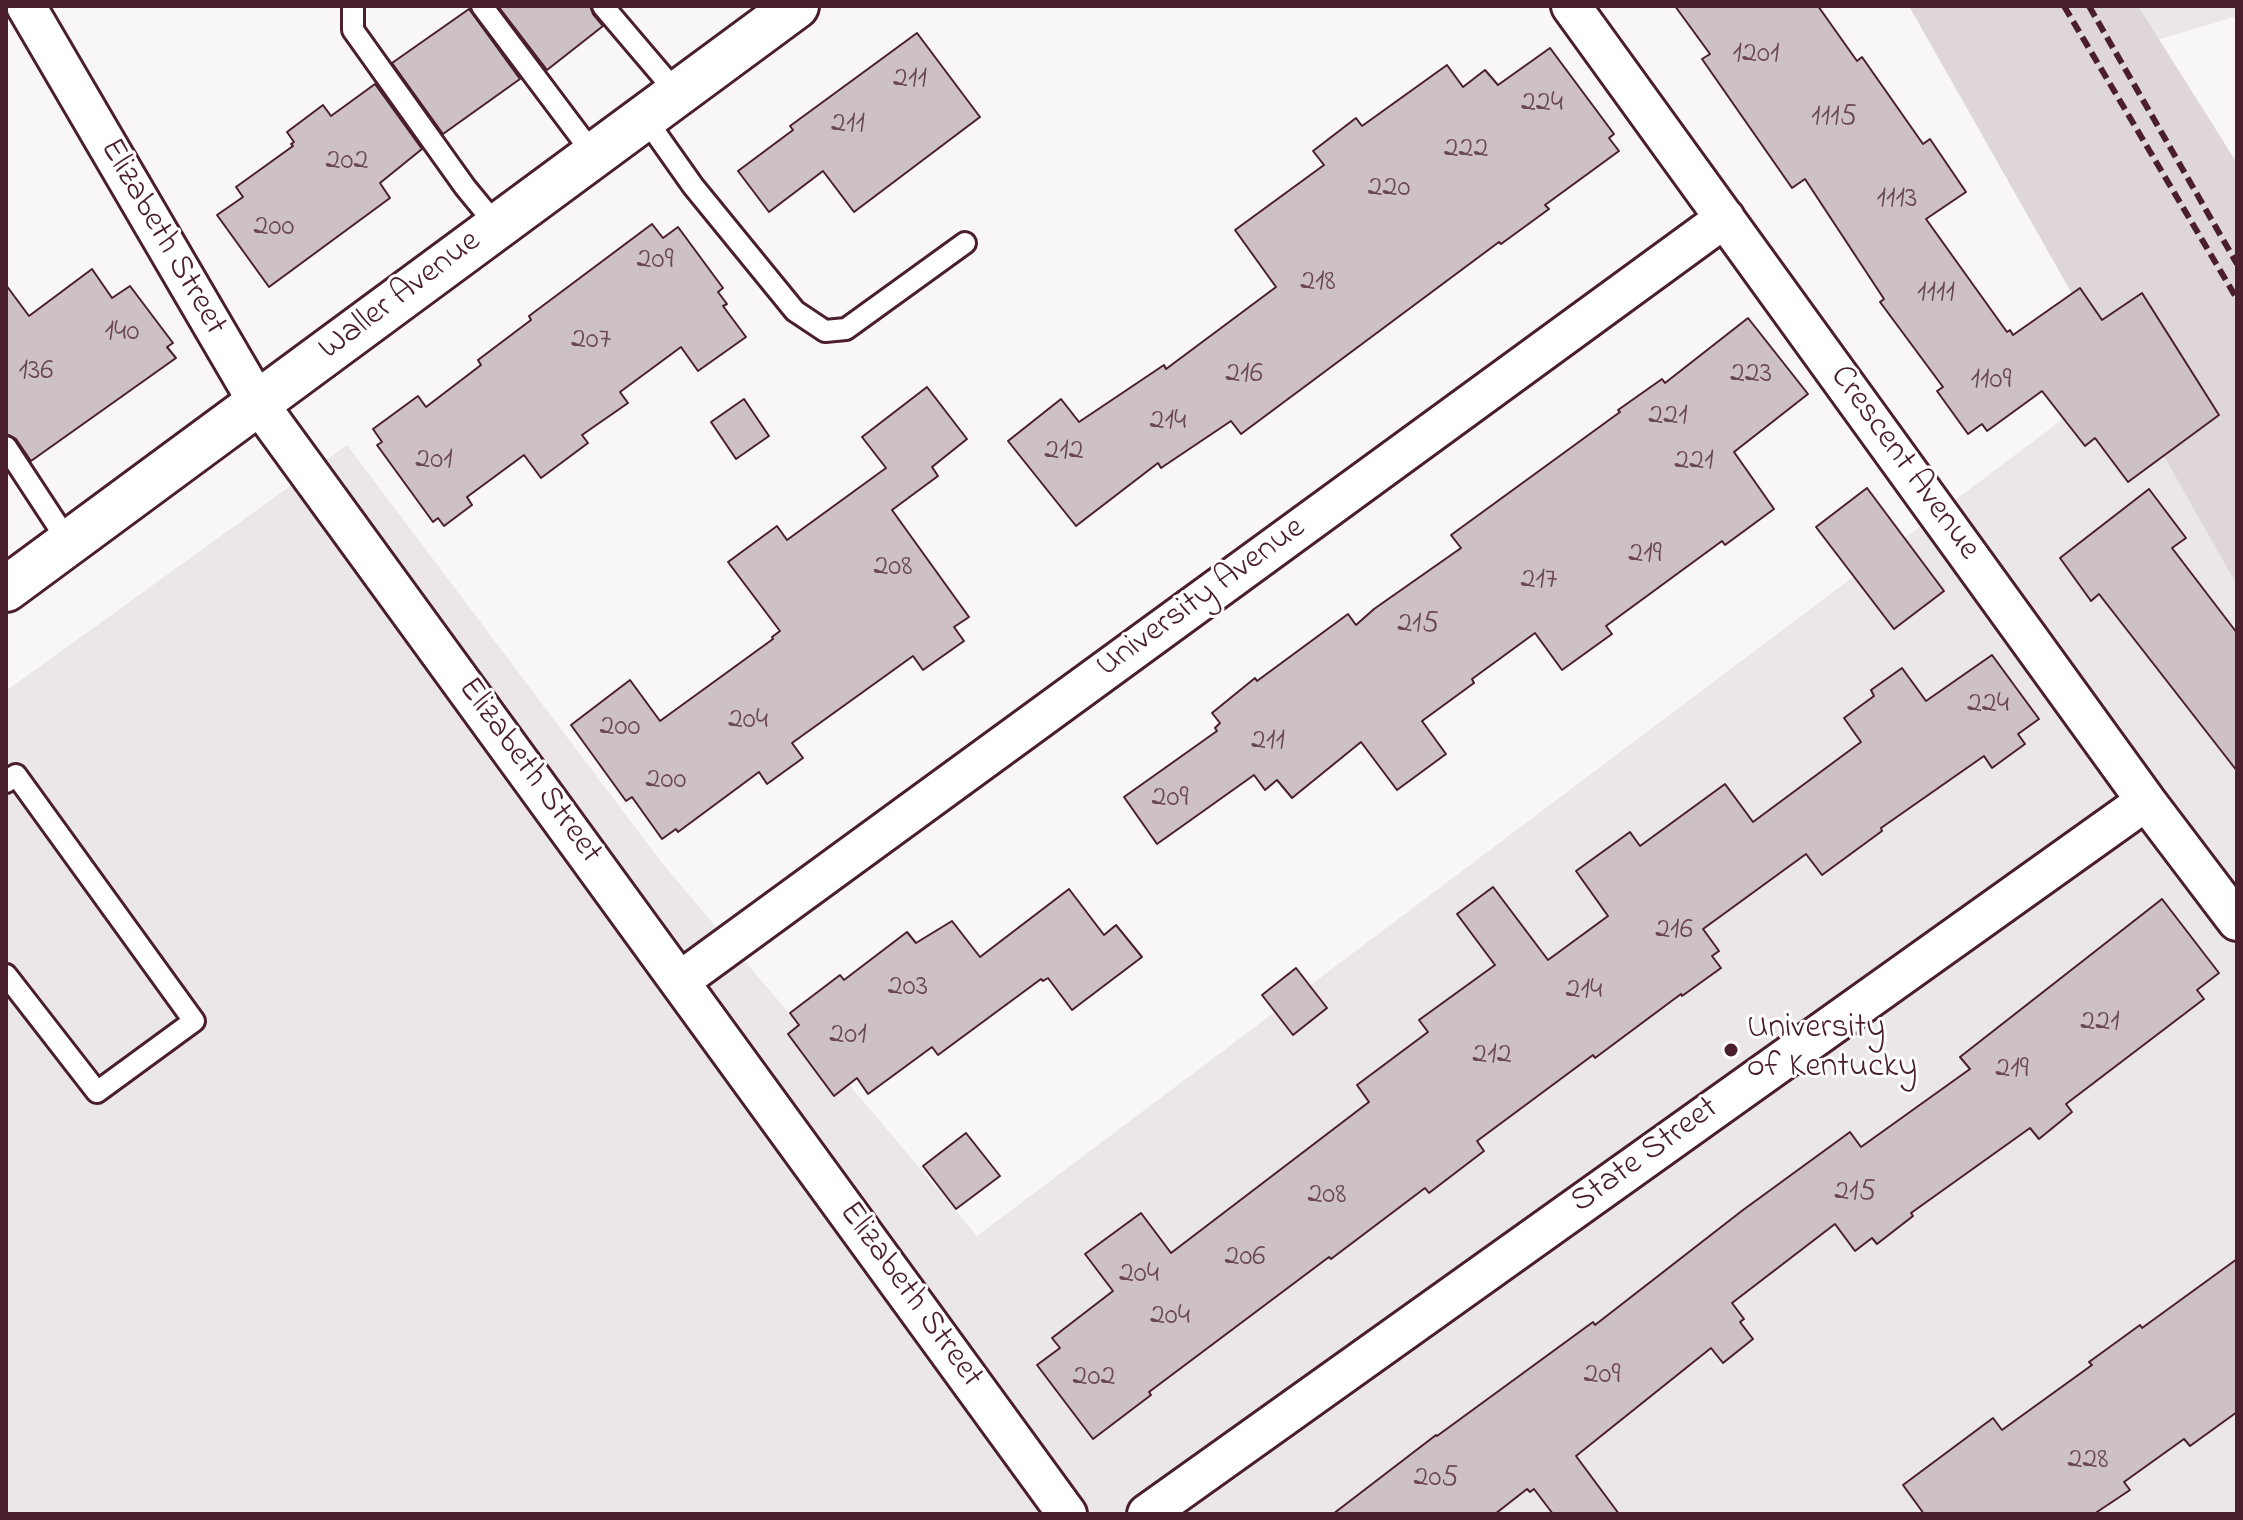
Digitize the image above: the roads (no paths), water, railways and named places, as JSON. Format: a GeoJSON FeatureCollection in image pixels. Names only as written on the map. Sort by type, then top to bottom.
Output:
{"type":"FeatureCollection","features":[{"type":"Feature","properties":{"kind":"main road","name":"Waller Avenue"},"geometry":{"type":"LineString","coordinates":[[6,589],[796,6]]}},
{"type":"Feature","properties":{"kind":"street","name":"Elizabeth Street"},"geometry":{"type":"LineString","coordinates":[[26,6],[258,403],[1067,1514]]}},
{"type":"Feature","properties":{"kind":"street","name":"Crescent Avenue"},"geometry":{"type":"LineString","coordinates":[[1571,6],[2146,801],[2237,921]]}},
{"type":"Feature","properties":{"kind":"street","name":"University Avenue"},"geometry":{"type":"LineString","coordinates":[[680,981],[1725,218]]}},
{"type":"Feature","properties":{"kind":"street","name":"State Street"},"geometry":{"type":"LineString","coordinates":[[1147,1514],[2146,801]]}},
{"type":"Feature","properties":{"kind":"lane"},"geometry":{"type":"LineString","coordinates":[[353,6],[353,30],[465,187],[497,226]]}},
{"type":"Feature","properties":{"kind":"lane"},"geometry":{"type":"LineString","coordinates":[[482,6],[594,155]]}},
{"type":"Feature","properties":{"kind":"lane"},"geometry":{"type":"LineString","coordinates":[[603,6],[661,106],[693,186],[795,311],[825,331],[846,329],[965,243]]}},
{"type":"Feature","properties":{"kind":"lane"},"geometry":{"type":"LineString","coordinates":[[6,447],[69,543]]}},
{"type":"Feature","properties":{"kind":"lane"},"geometry":{"type":"LineString","coordinates":[[6,782],[16,775],[194,1021],[97,1092],[6,975]]}},
{"type":"Feature","properties":{"kind":"railway"},"geometry":{"type":"LineString","coordinates":[[2064,6],[2237,299]]}},
{"type":"Feature","properties":{"kind":"railway"},"geometry":{"type":"LineString","coordinates":[[2089,6],[2237,264]]}},
{"type":"Feature","properties":{"kind":"place","name":"University of Kentucky"},"geometry":{"type":"Point","coordinates":[1731,1050]}}]}
